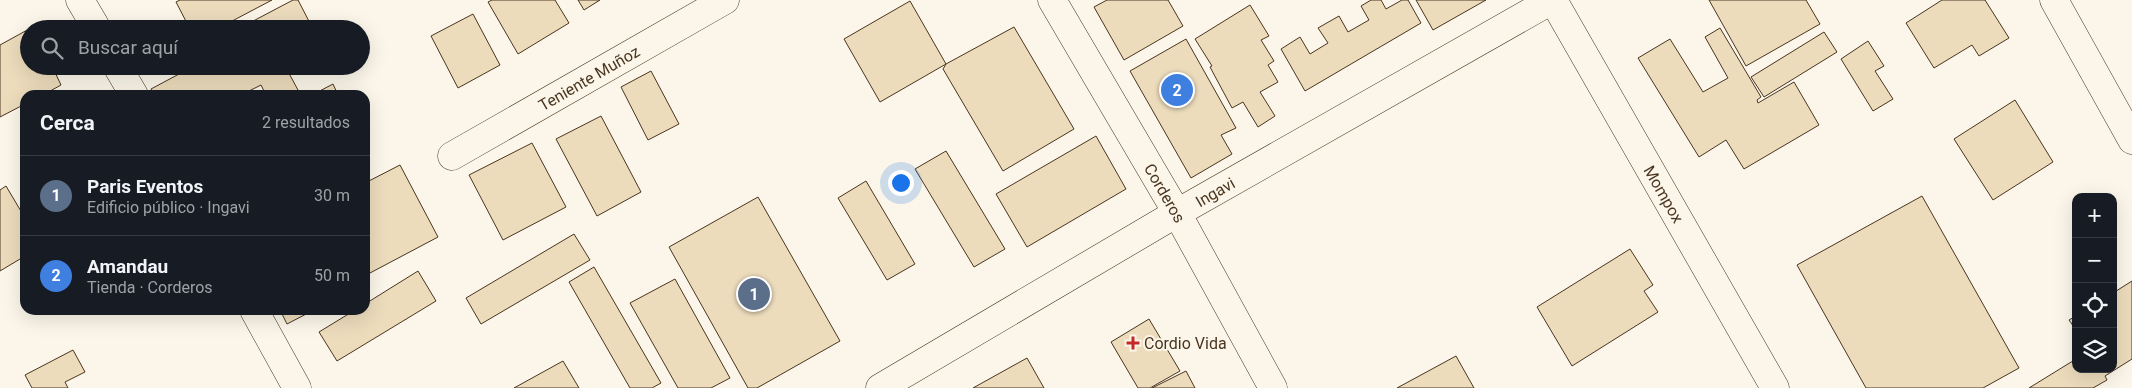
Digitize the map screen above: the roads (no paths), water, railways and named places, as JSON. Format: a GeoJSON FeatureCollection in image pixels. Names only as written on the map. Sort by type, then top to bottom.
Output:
{"type":"FeatureCollection","features":[{"type":"Feature","properties":{"kind":"street"},"geometry":{"type":"LineString","coordinates":[[80,0],[91,20]]}},
{"type":"Feature","properties":{"kind":"street","name":"Teniente Muñoz"},"geometry":{"type":"LineString","coordinates":[[452,156],[725,0]]}},
{"type":"Feature","properties":{"kind":"street","name":"Corderos"},"geometry":{"type":"LineString","coordinates":[[1052,0],[1177,213],[1273,388]]}},
{"type":"Feature","properties":{"kind":"street","name":"Ingavi"},"geometry":{"type":"LineString","coordinates":[[880,388],[1177,213],[1553,0]]}},
{"type":"Feature","properties":{"kind":"street","name":"Mompox"},"geometry":{"type":"LineString","coordinates":[[1553,0],[1774,388]]}},
{"type":"Feature","properties":{"kind":"street"},"geometry":{"type":"LineString","coordinates":[[2054,0],[2132,140]]}},
{"type":"Feature","properties":{"kind":"street"},"geometry":{"type":"LineString","coordinates":[[123,75],[131,90]]}},
{"type":"Feature","properties":{"kind":"street"},"geometry":{"type":"LineString","coordinates":[[257,315],[297,388]]}},
{"type":"Feature","properties":{"kind":"place","name":"Amandau"},"geometry":{"type":"Point","coordinates":[1177,90]}},
{"type":"Feature","properties":{"kind":"place","name":"Paris Eventos"},"geometry":{"type":"Point","coordinates":[754,294]}},
{"type":"Feature","properties":{"kind":"place","name":"Cordio Vida"},"geometry":{"type":"Point","coordinates":[1133,343]}}]}
